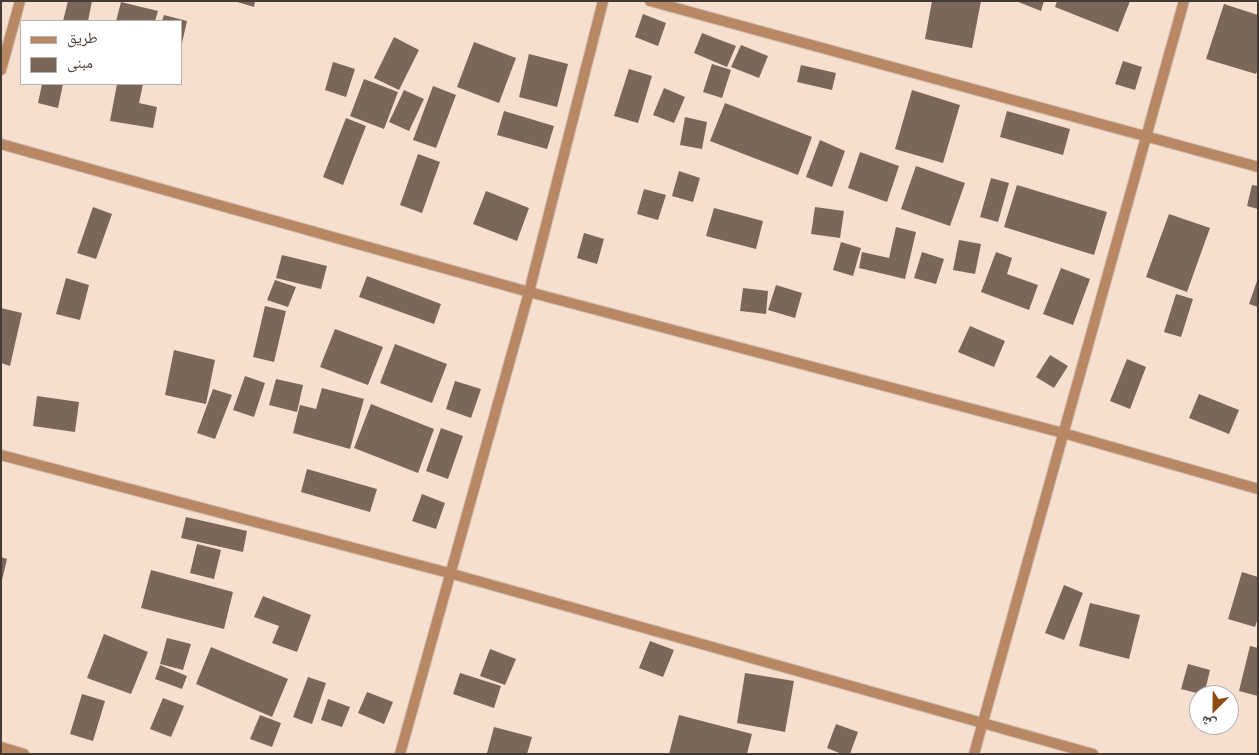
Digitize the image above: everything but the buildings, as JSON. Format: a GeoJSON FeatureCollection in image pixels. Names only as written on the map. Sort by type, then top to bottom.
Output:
{"type":"FeatureCollection","features":[{"type":"Feature","properties":{"kind":"street"},"geometry":{"type":"LineString","coordinates":[[1,70],[20,1]]}},
{"type":"Feature","properties":{"kind":"street"},"geometry":{"type":"LineString","coordinates":[[400,754],[529,292],[603,1]]}},
{"type":"Feature","properties":{"kind":"street"},"geometry":{"type":"LineString","coordinates":[[650,1],[1258,166]]}},
{"type":"Feature","properties":{"kind":"street"},"geometry":{"type":"LineString","coordinates":[[974,754],[1184,1]]}},
{"type":"Feature","properties":{"kind":"street"},"geometry":{"type":"LineString","coordinates":[[1,144],[529,292],[1063,433],[1258,489]]}},
{"type":"Feature","properties":{"kind":"street"},"geometry":{"type":"LineString","coordinates":[[1,454],[449,573],[1093,754]]}},
{"type":"Feature","properties":{"kind":"street"},"geometry":{"type":"LineString","coordinates":[[1,747],[24,754]]}}]}
